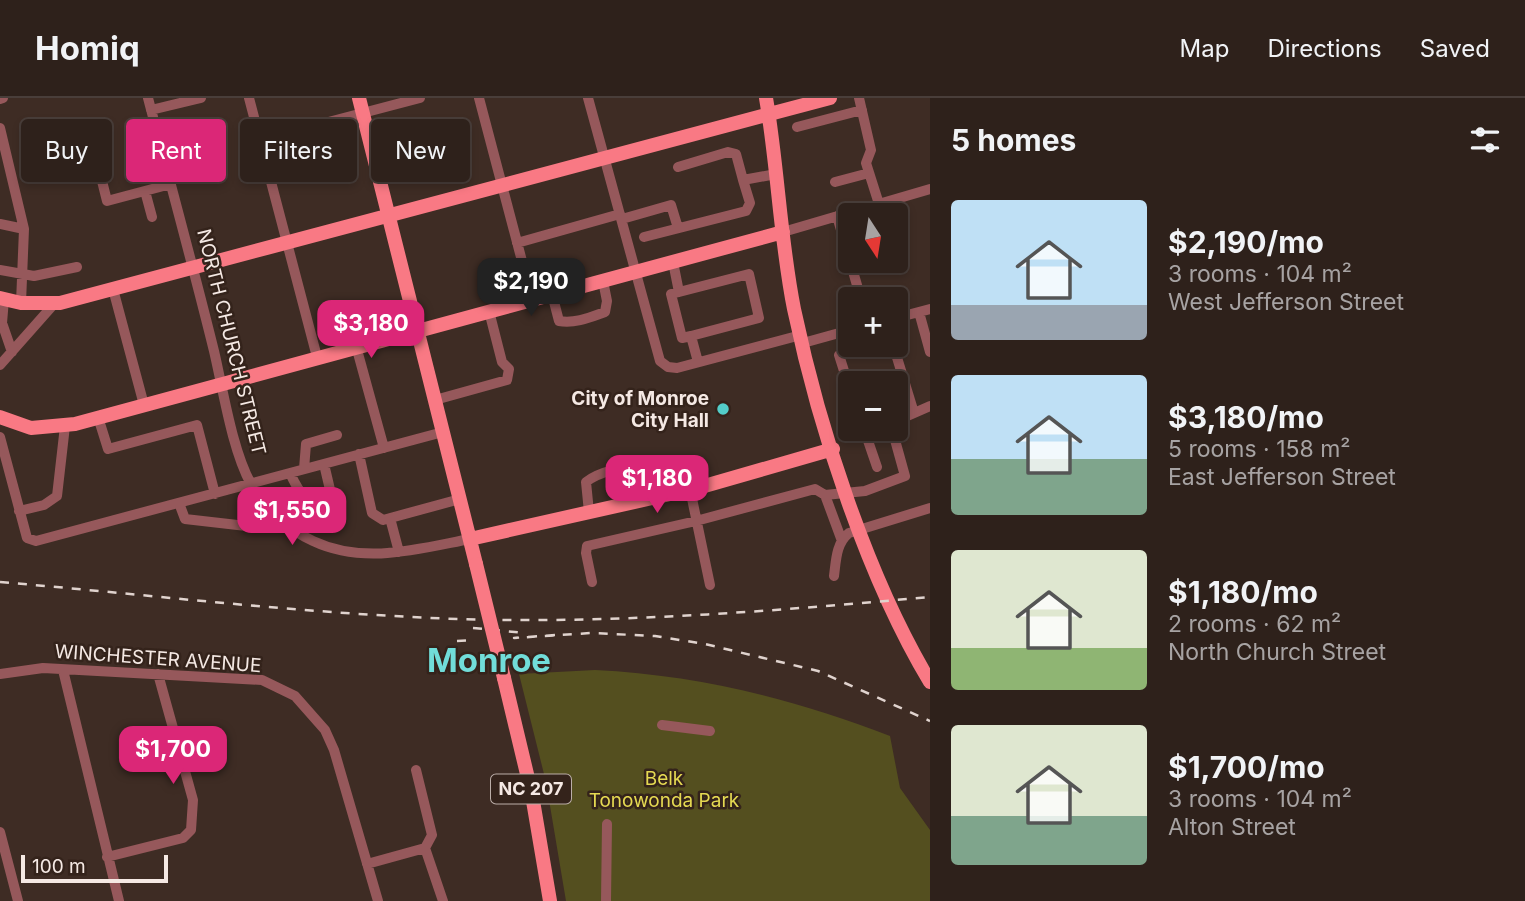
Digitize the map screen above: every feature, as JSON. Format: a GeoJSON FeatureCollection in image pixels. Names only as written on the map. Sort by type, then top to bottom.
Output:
{"type":"FeatureCollection","features":[{"type":"Feature","properties":{"kind":"main road","name":"NC 207"},"geometry":{"type":"LineString","coordinates":[[359,98],[532,795],[550,901]]}},
{"type":"Feature","properties":{"kind":"main road"},"geometry":{"type":"LineString","coordinates":[[766,98],[783,232],[802,339],[846,492],[876,573],[930,682]]}},
{"type":"Feature","properties":{"kind":"main road"},"geometry":{"type":"LineString","coordinates":[[2,298],[21,303],[54,304],[286,245],[830,98]]}},
{"type":"Feature","properties":{"kind":"main road"},"geometry":{"type":"LineString","coordinates":[[0,417],[30,428],[65,426],[783,232]]}},
{"type":"Feature","properties":{"kind":"main road","name":"NORTH CHURCH STREET"},"geometry":{"type":"LineString","coordinates":[[470,539],[690,489],[833,449]]}},
{"type":"Feature","properties":{"kind":"street","name":"NORTH CHURCH STREET"},"geometry":{"type":"LineString","coordinates":[[148,98],[153,119]]}},
{"type":"Feature","properties":{"kind":"street"},"geometry":{"type":"LineString","coordinates":[[151,110],[201,98]]}},
{"type":"Feature","properties":{"kind":"street"},"geometry":{"type":"LineString","coordinates":[[249,98],[254,119]]}},
{"type":"Feature","properties":{"kind":"street"},"geometry":{"type":"LineString","coordinates":[[340,119],[421,98]]}},
{"type":"Feature","properties":{"kind":"street"},"geometry":{"type":"LineString","coordinates":[[479,98],[532,299]]}},
{"type":"Feature","properties":{"kind":"street"},"geometry":{"type":"LineString","coordinates":[[588,98],[660,360],[671,368],[838,332]]}},
{"type":"Feature","properties":{"kind":"street"},"geometry":{"type":"LineString","coordinates":[[859,98],[871,150],[866,163],[879,203]]}},
{"type":"Feature","properties":{"kind":"street"},"geometry":{"type":"LineString","coordinates":[[797,127],[862,110]]}},
{"type":"Feature","properties":{"kind":"street"},"geometry":{"type":"LineString","coordinates":[[0,128],[24,229],[21,303]]}},
{"type":"Feature","properties":{"kind":"street"},"geometry":{"type":"LineString","coordinates":[[644,237],[746,211],[750,202],[736,154],[728,152],[678,167]]}},
{"type":"Feature","properties":{"kind":"street"},"geometry":{"type":"LineString","coordinates":[[835,182],[869,173]]}},
{"type":"Feature","properties":{"kind":"street"},"geometry":{"type":"LineString","coordinates":[[743,180],[776,174]]}},
{"type":"Feature","properties":{"kind":"street"},"geometry":{"type":"LineString","coordinates":[[102,182],[107,201],[171,184]]}},
{"type":"Feature","properties":{"kind":"street"},"geometry":{"type":"LineString","coordinates":[[270,182],[317,357]]}},
{"type":"Feature","properties":{"kind":"street","name":"NORTH CHURCH STREET"},"geometry":{"type":"LineString","coordinates":[[171,184],[251,485],[278,516],[313,541],[335,548],[356,553],[399,552],[470,539]]}},
{"type":"Feature","properties":{"kind":"street"},"geometry":{"type":"LineString","coordinates":[[882,203],[930,189]]}},
{"type":"Feature","properties":{"kind":"street"},"geometry":{"type":"LineString","coordinates":[[145,191],[152,217]]}},
{"type":"Feature","properties":{"kind":"street"},"geometry":{"type":"LineString","coordinates":[[517,243],[671,205],[678,228]]}},
{"type":"Feature","properties":{"kind":"street"},"geometry":{"type":"LineString","coordinates":[[783,232],[837,216],[858,287]]}},
{"type":"Feature","properties":{"kind":"street"},"geometry":{"type":"LineString","coordinates":[[0,224],[24,229]]}},
{"type":"Feature","properties":{"kind":"street"},"geometry":{"type":"LineString","coordinates":[[673,262],[679,292]]}},
{"type":"Feature","properties":{"kind":"street"},"geometry":{"type":"LineString","coordinates":[[0,270],[23,276],[45,275],[77,267]]}},
{"type":"Feature","properties":{"kind":"street"},"geometry":{"type":"LineString","coordinates":[[749,274],[759,318],[682,338],[671,294],[679,292],[749,274]]}},
{"type":"Feature","properties":{"kind":"street"},"geometry":{"type":"LineString","coordinates":[[552,294],[559,321],[568,323],[589,318],[605,312],[607,301],[603,281]]}},
{"type":"Feature","properties":{"kind":"street"},"geometry":{"type":"LineString","coordinates":[[113,289],[144,405]]}},
{"type":"Feature","properties":{"kind":"street"},"geometry":{"type":"LineString","coordinates":[[2,298],[2,323],[12,352]]}},
{"type":"Feature","properties":{"kind":"street"},"geometry":{"type":"LineString","coordinates":[[0,365],[54,304]]}},
{"type":"Feature","properties":{"kind":"street"},"geometry":{"type":"LineString","coordinates":[[435,400],[507,380],[509,369],[502,362],[489,310]]}},
{"type":"Feature","properties":{"kind":"street"},"geometry":{"type":"LineString","coordinates":[[924,310],[930,352]]}},
{"type":"Feature","properties":{"kind":"street"},"geometry":{"type":"LineString","coordinates":[[691,336],[698,362]]}},
{"type":"Feature","properties":{"kind":"street"},"geometry":{"type":"LineString","coordinates":[[356,346],[384,448]]}},
{"type":"Feature","properties":{"kind":"street"},"geometry":{"type":"LineString","coordinates":[[897,357],[914,413]]}},
{"type":"Feature","properties":{"kind":"street"},"geometry":{"type":"LineString","coordinates":[[908,416],[930,406]]}},
{"type":"Feature","properties":{"kind":"street"},"geometry":{"type":"LineString","coordinates":[[98,417],[108,449],[197,425],[215,494]]}},
{"type":"Feature","properties":{"kind":"street"},"geometry":{"type":"LineString","coordinates":[[19,511],[44,505],[57,496],[65,426]]}},
{"type":"Feature","properties":{"kind":"street"},"geometry":{"type":"LineString","coordinates":[[0,437],[19,511],[30,541],[251,485],[443,432]]}},
{"type":"Feature","properties":{"kind":"street"},"geometry":{"type":"LineString","coordinates":[[304,469],[306,444],[337,435]]}},
{"type":"Feature","properties":{"kind":"street"},"geometry":{"type":"LineString","coordinates":[[869,441],[877,467]]}},
{"type":"Feature","properties":{"kind":"street"},"geometry":{"type":"LineString","coordinates":[[825,495],[865,491],[905,476],[895,441]]}},
{"type":"Feature","properties":{"kind":"street"},"geometry":{"type":"LineString","coordinates":[[359,454],[372,513],[383,520],[460,499]]}},
{"type":"Feature","properties":{"kind":"street"},"geometry":{"type":"LineString","coordinates":[[290,473],[303,498],[328,512],[335,512],[324,464]]}},
{"type":"Feature","properties":{"kind":"street"},"geometry":{"type":"LineString","coordinates":[[589,512],[586,482],[596,476],[636,466],[643,469],[650,498]]}},
{"type":"Feature","properties":{"kind":"street"},"geometry":{"type":"LineString","coordinates":[[690,489],[710,586]]}},
{"type":"Feature","properties":{"kind":"street"},"geometry":{"type":"LineString","coordinates":[[592,582],[587,546],[696,522],[815,489],[825,495],[842,541],[834,576]]}},
{"type":"Feature","properties":{"kind":"street"},"geometry":{"type":"LineString","coordinates":[[179,503],[185,519],[255,527],[278,516]]}},
{"type":"Feature","properties":{"kind":"street"},"geometry":{"type":"LineString","coordinates":[[842,541],[859,527],[930,508]]}},
{"type":"Feature","properties":{"kind":"street"},"geometry":{"type":"LineString","coordinates":[[390,518],[399,552]]}},
{"type":"Feature","properties":{"kind":"street","name":"WINCHESTER AVENUE"},"geometry":{"type":"LineString","coordinates":[[0,674],[43,668],[262,680],[295,696],[325,730],[334,750],[378,901]]}},
{"type":"Feature","properties":{"kind":"street"},"geometry":{"type":"LineString","coordinates":[[63,670],[119,901]]}},
{"type":"Feature","properties":{"kind":"street"},"geometry":{"type":"LineString","coordinates":[[107,857],[183,838],[191,830],[193,800],[158,674]]}},
{"type":"Feature","properties":{"kind":"street"},"geometry":{"type":"LineString","coordinates":[[662,725],[710,731]]}},
{"type":"Feature","properties":{"kind":"street"},"geometry":{"type":"LineString","coordinates":[[367,864],[425,848],[432,835],[415,770]]}},
{"type":"Feature","properties":{"kind":"street"},"geometry":{"type":"LineString","coordinates":[[606,901],[607,824]]}},
{"type":"Feature","properties":{"kind":"street"},"geometry":{"type":"LineString","coordinates":[[0,832],[18,901]]}},
{"type":"Feature","properties":{"kind":"street"},"geometry":{"type":"LineString","coordinates":[[425,848],[443,901]]}},
{"type":"Feature","properties":{"kind":"green space","name":"Belk Tonowonda Park"},"geometry":{"type":"Polygon","coordinates":[[[595,670],[671,677],[746,691],[818,711],[890,736],[900,788],[930,830],[930,901],[566,901],[546,782],[519,674],[595,670]]]}},
{"type":"Feature","properties":{"kind":"railway"},"geometry":{"type":"LineString","coordinates":[[0,582],[344,613],[518,620],[695,615],[930,597]]}},
{"type":"Feature","properties":{"kind":"railway"},"geometry":{"type":"LineString","coordinates":[[473,628],[525,633]]}},
{"type":"Feature","properties":{"kind":"railway"},"geometry":{"type":"LineString","coordinates":[[555,635],[514,638],[591,633],[655,636],[705,644],[818,671],[930,721]]}},
{"type":"Feature","properties":{"kind":"railway"},"geometry":{"type":"LineString","coordinates":[[457,641],[475,640]]}},
{"type":"Feature","properties":{"kind":"place","name":"City of Monroe City Hall"},"geometry":{"type":"Point","coordinates":[723,409]}},
{"type":"Feature","properties":{"kind":"district","name":"Monroe"},"geometry":{"type":"Point","coordinates":[489,660]}}]}
